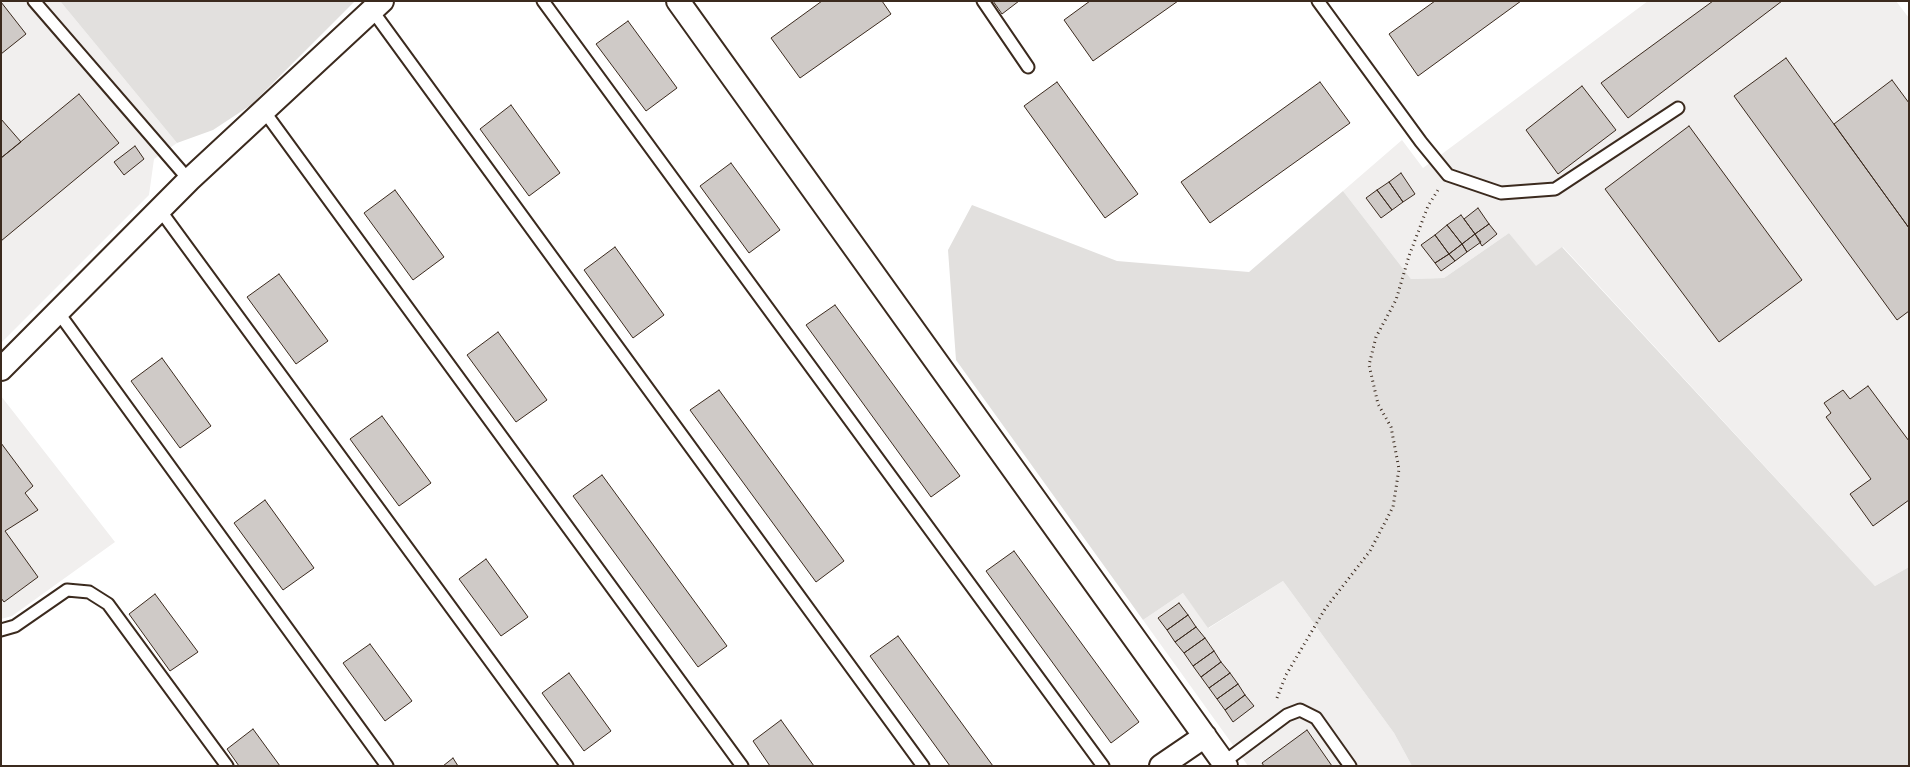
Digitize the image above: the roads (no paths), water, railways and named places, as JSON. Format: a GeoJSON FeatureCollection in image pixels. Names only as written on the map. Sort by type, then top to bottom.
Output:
{"type":"FeatureCollection","features":[{"type":"Feature","properties":{"kind":"street"},"geometry":{"type":"LineString","coordinates":[[678,1],[1225,764]]}},
{"type":"Feature","properties":{"kind":"street"},"geometry":{"type":"LineString","coordinates":[[1,369],[189,180],[377,6]]}},
{"type":"Feature","properties":{"kind":"street"},"geometry":{"type":"LineString","coordinates":[[1162,766],[1205,736]]}},
{"type":"Feature","properties":{"kind":"lane"},"geometry":{"type":"LineString","coordinates":[[34,1],[189,180]]}},
{"type":"Feature","properties":{"kind":"lane"},"geometry":{"type":"LineString","coordinates":[[543,1],[1103,766]]}},
{"type":"Feature","properties":{"kind":"lane"},"geometry":{"type":"LineString","coordinates":[[983,1],[1028,68]]}},
{"type":"Feature","properties":{"kind":"lane"},"geometry":{"type":"LineString","coordinates":[[1318,1],[1421,142],[1448,175],[1501,193],[1555,189],[1678,108]]}},
{"type":"Feature","properties":{"kind":"lane"},"geometry":{"type":"LineString","coordinates":[[377,6],[923,766]]}},
{"type":"Feature","properties":{"kind":"lane"},"geometry":{"type":"LineString","coordinates":[[264,111],[742,766]]}},
{"type":"Feature","properties":{"kind":"lane"},"geometry":{"type":"LineString","coordinates":[[160,210],[567,766]]}},
{"type":"Feature","properties":{"kind":"lane"},"geometry":{"type":"LineString","coordinates":[[58,312],[387,766]]}},
{"type":"Feature","properties":{"kind":"lane"},"geometry":{"type":"LineString","coordinates":[[1,630],[14,626],[67,590],[89,592],[108,604],[227,766]]}},
{"type":"Feature","properties":{"kind":"lane"},"geometry":{"type":"LineString","coordinates":[[1225,764],[1264,731],[1287,715],[1300,710],[1316,718],[1350,766]]}}]}
